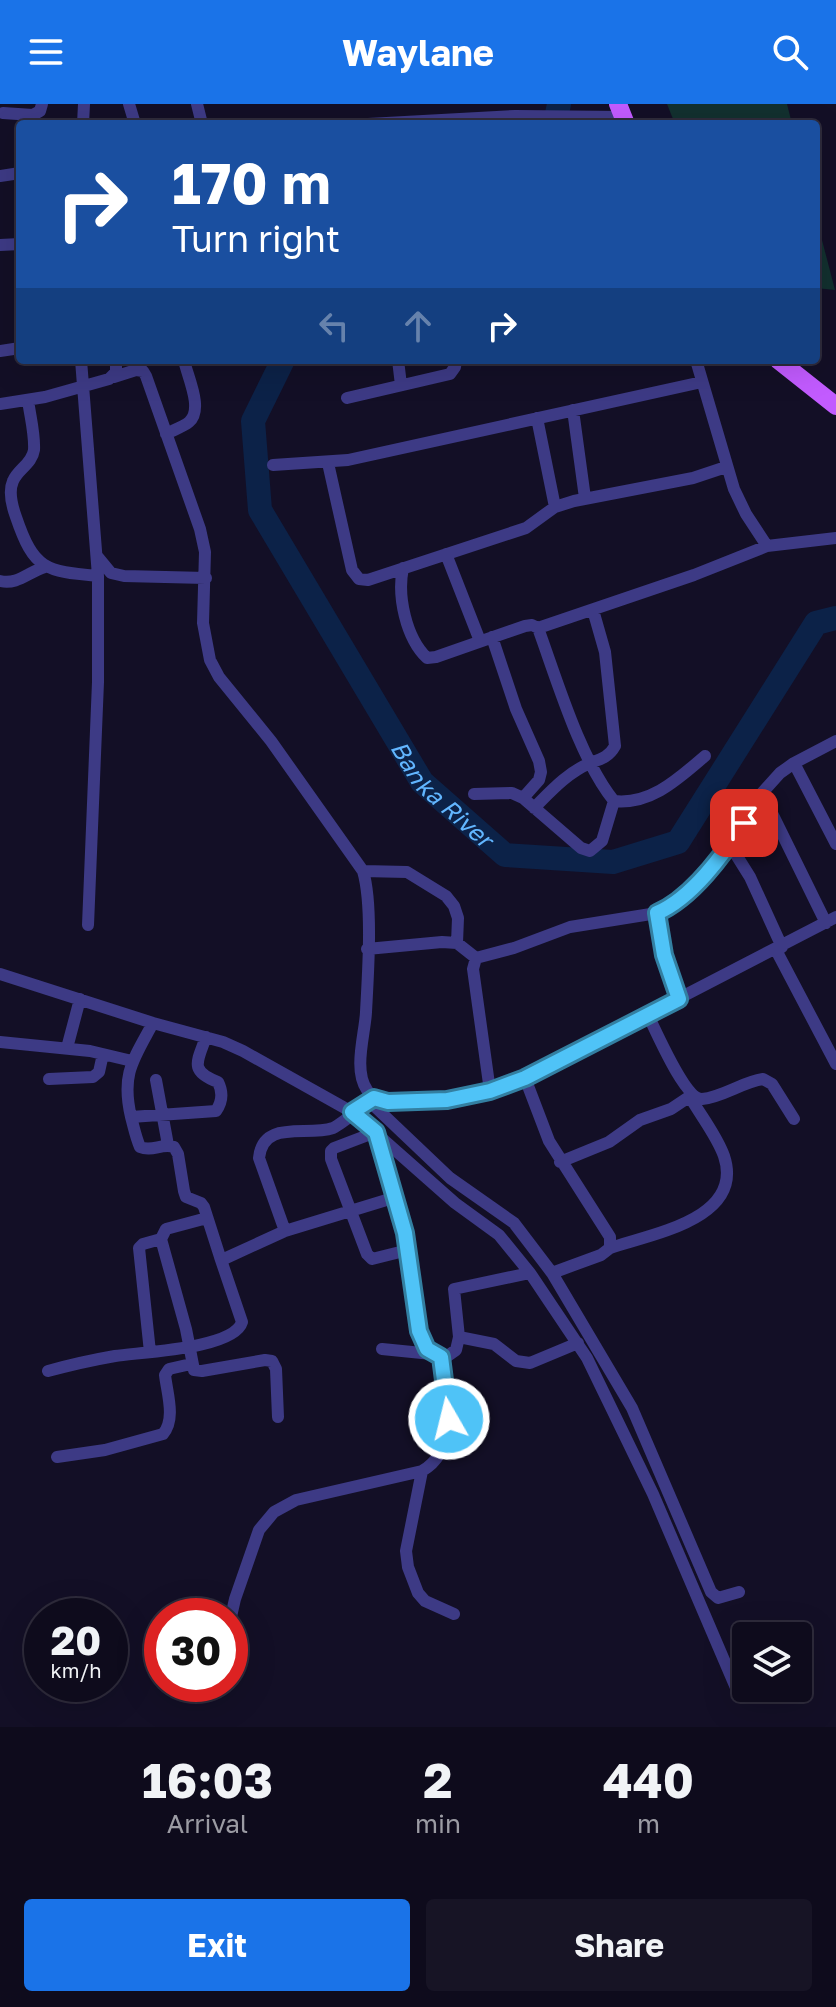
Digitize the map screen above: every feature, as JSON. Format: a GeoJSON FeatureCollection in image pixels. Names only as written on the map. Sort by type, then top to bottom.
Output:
{"type":"FeatureCollection","features":[{"type":"Feature","properties":{"kind":"main road"},"geometry":{"type":"LineString","coordinates":[[783,364],[836,406]]}},
{"type":"Feature","properties":{"kind":"street"},"geometry":{"type":"LineString","coordinates":[[3,113],[33,115],[40,111],[42,104]]}},
{"type":"Feature","properties":{"kind":"street"},"geometry":{"type":"LineString","coordinates":[[402,120],[478,111],[515,116],[590,118],[622,115]]}},
{"type":"Feature","properties":{"kind":"street"},"geometry":{"type":"LineString","coordinates":[[81,364],[98,576],[98,682],[88,925]]}},
{"type":"Feature","properties":{"kind":"street"},"geometry":{"type":"LineString","coordinates":[[114,377],[116,364]]}},
{"type":"Feature","properties":{"kind":"street"},"geometry":{"type":"LineString","coordinates":[[166,434],[189,422],[194,415],[196,406],[185,364]]}},
{"type":"Feature","properties":{"kind":"street"},"geometry":{"type":"LineString","coordinates":[[398,364],[401,385]]}},
{"type":"Feature","properties":{"kind":"street"},"geometry":{"type":"LineString","coordinates":[[347,398],[450,374],[455,364]]}},
{"type":"Feature","properties":{"kind":"street"},"geometry":{"type":"LineString","coordinates":[[697,364],[726,467],[746,514],[767,546]]}},
{"type":"Feature","properties":{"kind":"street"},"geometry":{"type":"LineString","coordinates":[[0,404],[28,400],[136,370],[143,371],[200,529],[205,552],[205,643],[219,677],[271,741],[363,871],[367,885],[367,949],[361,1074],[366,1089],[372,1100],[450,1178],[514,1223],[552,1273],[632,1408],[711,1592],[718,1598],[739,1592]]}},
{"type":"Feature","properties":{"kind":"street"},"geometry":{"type":"LineString","coordinates":[[273,465],[328,463],[702,382]]}},
{"type":"Feature","properties":{"kind":"street"},"geometry":{"type":"LineString","coordinates":[[28,400],[34,451],[30,462],[13,481],[11,493],[26,547],[45,567]]}},
{"type":"Feature","properties":{"kind":"street"},"geometry":{"type":"LineString","coordinates":[[573,410],[585,498]]}},
{"type":"Feature","properties":{"kind":"street"},"geometry":{"type":"LineString","coordinates":[[537,418],[555,507]]}},
{"type":"Feature","properties":{"kind":"street"},"geometry":{"type":"LineString","coordinates":[[328,463],[352,570],[359,579],[368,580],[526,528],[555,507],[585,498],[693,478],[726,467]]}},
{"type":"Feature","properties":{"kind":"street"},"geometry":{"type":"LineString","coordinates":[[538,628],[694,575],[767,546],[836,538]]}},
{"type":"Feature","properties":{"kind":"street"},"geometry":{"type":"LineString","coordinates":[[446,554],[539,761],[539,780],[523,798]]}},
{"type":"Feature","properties":{"kind":"street"},"geometry":{"type":"LineString","coordinates":[[97,556],[111,573],[124,576],[206,578]]}},
{"type":"Feature","properties":{"kind":"street"},"geometry":{"type":"LineString","coordinates":[[0,581],[19,581],[32,570],[45,567],[98,576]]}},
{"type":"Feature","properties":{"kind":"street"},"geometry":{"type":"LineString","coordinates":[[403,568],[400,581],[407,621],[420,651],[427,658],[525,626],[538,628],[569,714],[591,763],[614,801],[602,841],[590,851],[581,848],[523,798],[512,793],[474,794]]}},
{"type":"Feature","properties":{"kind":"street"},"geometry":{"type":"LineString","coordinates":[[534,808],[573,771],[612,753],[615,746],[605,652],[593,610]]}},
{"type":"Feature","properties":{"kind":"street"},"geometry":{"type":"LineString","coordinates":[[476,958],[581,925],[657,913],[673,906],[730,845],[762,793],[794,763],[836,741]]}},
{"type":"Feature","properties":{"kind":"street"},"geometry":{"type":"LineString","coordinates":[[614,801],[628,803],[659,793],[705,756]]}},
{"type":"Feature","properties":{"kind":"street"},"geometry":{"type":"LineString","coordinates":[[794,763],[836,844]]}},
{"type":"Feature","properties":{"kind":"street"},"geometry":{"type":"LineString","coordinates":[[285,1231],[259,1158],[260,1146],[268,1137],[279,1133],[330,1129],[372,1100],[447,1100],[490,1091],[525,1078],[831,920],[762,793]]}},
{"type":"Feature","properties":{"kind":"street"},"geometry":{"type":"LineString","coordinates":[[730,845],[750,877],[779,948],[836,1064]]}},
{"type":"Feature","properties":{"kind":"street"},"geometry":{"type":"LineString","coordinates":[[363,871],[407,872],[446,896],[458,918],[457,943]]}},
{"type":"Feature","properties":{"kind":"street"},"geometry":{"type":"LineString","coordinates":[[657,913],[664,955],[679,999]]}},
{"type":"Feature","properties":{"kind":"street"},"geometry":{"type":"LineString","coordinates":[[367,949],[457,943],[476,958]]}},
{"type":"Feature","properties":{"kind":"street"},"geometry":{"type":"LineString","coordinates":[[476,958],[473,969],[490,1091]]}},
{"type":"Feature","properties":{"kind":"street"},"geometry":{"type":"LineString","coordinates":[[0,990],[2,975],[243,1051],[352,1112],[455,1203],[499,1235],[530,1273],[578,1343],[653,1494],[732,1679]]}},
{"type":"Feature","properties":{"kind":"street"},"geometry":{"type":"LineString","coordinates":[[67,1048],[80,999]]}},
{"type":"Feature","properties":{"kind":"street"},"geometry":{"type":"LineString","coordinates":[[552,1273],[601,1255],[610,1248],[687,1223],[714,1205],[727,1184],[723,1154],[648,1015]]}},
{"type":"Feature","properties":{"kind":"street"},"geometry":{"type":"LineString","coordinates":[[48,1371],[102,1358],[188,1347],[233,1334],[241,1328],[242,1322],[201,1203],[186,1197],[178,1154],[174,1147],[168,1145],[147,1150],[140,1147],[131,1117],[126,1094],[132,1061],[153,1023]]}},
{"type":"Feature","properties":{"kind":"street"},"geometry":{"type":"LineString","coordinates":[[131,1117],[209,1113],[220,1106],[222,1096],[218,1082],[203,1076],[198,1070],[197,1062],[206,1037]]}},
{"type":"Feature","properties":{"kind":"street"},"geometry":{"type":"LineString","coordinates":[[0,1042],[67,1048],[132,1061]]}},
{"type":"Feature","properties":{"kind":"street"},"geometry":{"type":"LineString","coordinates":[[49,1079],[93,1077],[99,1072],[103,1054]]}},
{"type":"Feature","properties":{"kind":"street"},"geometry":{"type":"LineString","coordinates":[[525,1078],[539,1118],[560,1162],[603,1224],[610,1237],[610,1248]]}},
{"type":"Feature","properties":{"kind":"street"},"geometry":{"type":"LineString","coordinates":[[691,1096],[697,1099],[708,1097],[751,1080],[763,1079],[772,1084],[794,1119]]}},
{"type":"Feature","properties":{"kind":"street"},"geometry":{"type":"LineString","coordinates":[[156,1080],[168,1145]]}},
{"type":"Feature","properties":{"kind":"street"},"geometry":{"type":"LineString","coordinates":[[560,1162],[609,1142],[640,1120],[671,1109],[691,1096]]}},
{"type":"Feature","properties":{"kind":"street"},"geometry":{"type":"LineString","coordinates":[[235,1598],[259,1530],[274,1512],[296,1500],[422,1471],[435,1460],[448,1431],[449,1419],[437,1356],[422,1342],[419,1331],[408,1250],[376,1132]]}},
{"type":"Feature","properties":{"kind":"street"},"geometry":{"type":"LineString","coordinates":[[376,1132],[336,1146],[331,1151],[331,1159],[367,1254],[372,1259],[408,1250]]}},
{"type":"Feature","properties":{"kind":"street"},"geometry":{"type":"LineString","coordinates":[[220,1257],[226,1258],[285,1231],[393,1198]]}},
{"type":"Feature","properties":{"kind":"street"},"geometry":{"type":"LineString","coordinates":[[207,1218],[166,1229],[161,1239],[186,1329],[191,1364],[194,1370],[202,1371],[272,1361],[276,1369],[278,1417]]}},
{"type":"Feature","properties":{"kind":"street"},"geometry":{"type":"LineString","coordinates":[[150,1352],[139,1248],[161,1239]]}},
{"type":"Feature","properties":{"kind":"street"},"geometry":{"type":"LineString","coordinates":[[382,1349],[451,1355],[456,1350],[459,1337],[454,1289],[530,1273]]}},
{"type":"Feature","properties":{"kind":"street"},"geometry":{"type":"LineString","coordinates":[[459,1337],[494,1344],[516,1361],[530,1363],[578,1343]]}},
{"type":"Feature","properties":{"kind":"street"},"geometry":{"type":"LineString","coordinates":[[57,1457],[105,1450],[163,1434],[169,1427],[170,1419],[165,1375],[169,1369],[191,1364]]}},
{"type":"Feature","properties":{"kind":"street"},"geometry":{"type":"LineString","coordinates":[[422,1471],[406,1551],[408,1567],[418,1593],[425,1601],[454,1614]]}},
{"type":"Feature","properties":{"kind":"green space"},"geometry":{"type":"Polygon","coordinates":[[[667,104],[787,104],[791,120],[673,120],[667,104]]]}},
{"type":"Feature","properties":{"kind":"green space"},"geometry":{"type":"Polygon","coordinates":[[[820,232],[835,290],[820,288],[820,232]]]}},
{"type":"Feature","properties":{"kind":"waterway","name":"Banka River"},"geometry":{"type":"LineString","coordinates":[[556,120],[559,104]]}},
{"type":"Feature","properties":{"kind":"waterway","name":"Banka River"},"geometry":{"type":"LineString","coordinates":[[281,364],[253,421],[260,510],[422,782],[505,855],[613,862],[678,842],[816,623],[836,618]]}},
{"type":"Feature","properties":{"kind":"route"},"geometry":{"type":"LineString","coordinates":[[449,1419],[441,1357],[432,1354],[422,1342],[405,1233],[376,1132],[352,1112],[374,1098],[388,1102],[447,1100],[490,1091],[525,1078],[679,999],[664,955],[657,913],[673,906],[688,893],[730,845],[744,823]]}}]}
